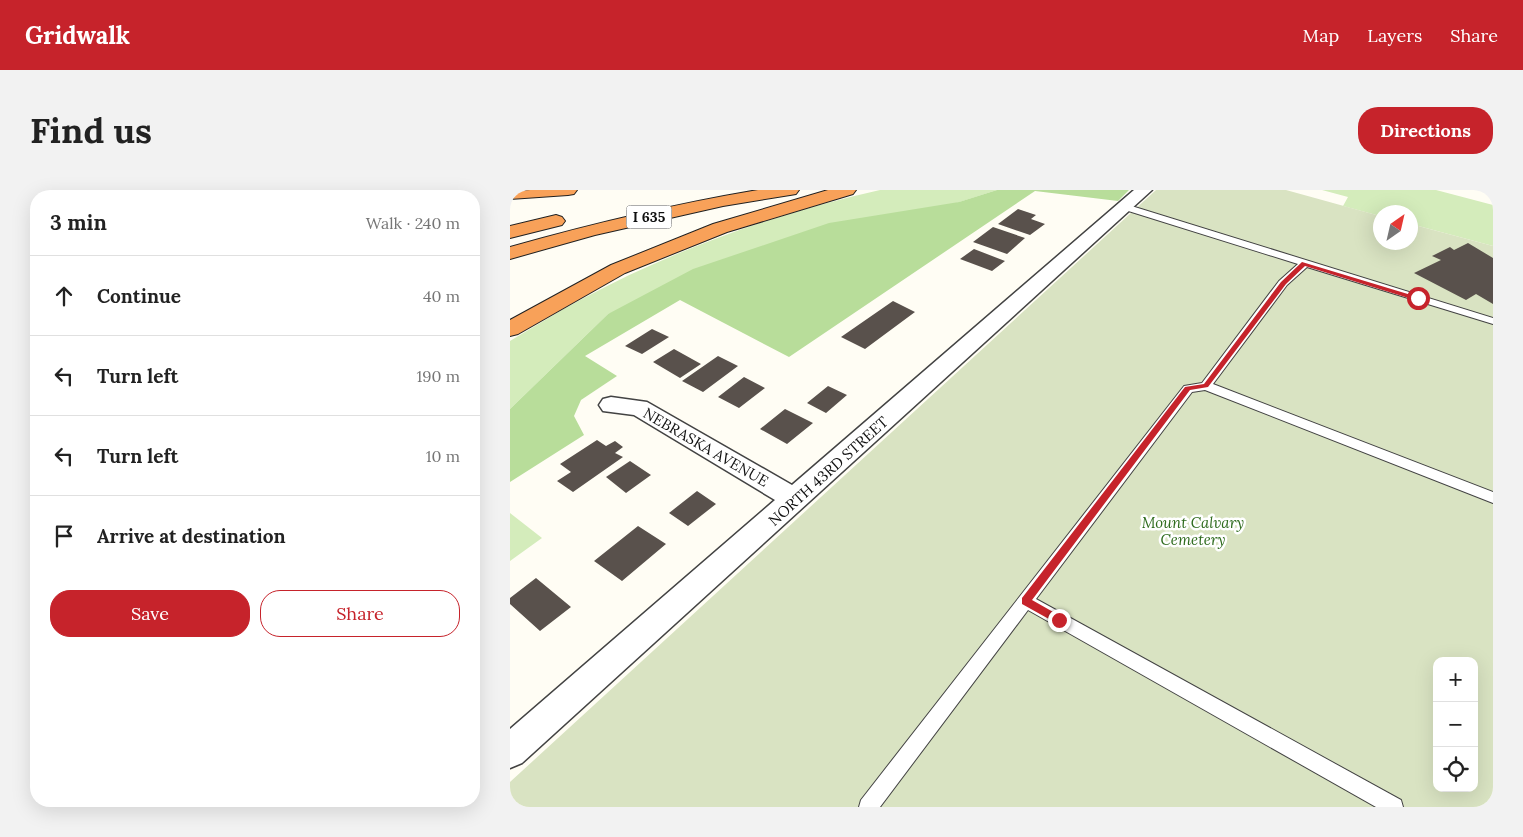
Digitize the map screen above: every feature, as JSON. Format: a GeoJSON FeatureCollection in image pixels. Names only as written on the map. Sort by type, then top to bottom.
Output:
{"type":"FeatureCollection","features":[{"type":"Feature","properties":{"kind":"highway"},"geometry":{"type":"LineString","coordinates":[[510,194],[568,190]]}},
{"type":"Feature","properties":{"kind":"highway","name":"I 635"},"geometry":{"type":"LineString","coordinates":[[510,253],[591,230],[723,201],[790,190]]}},
{"type":"Feature","properties":{"kind":"highway"},"geometry":{"type":"LineString","coordinates":[[510,328],[618,269],[720,228],[847,190]]}},
{"type":"Feature","properties":{"kind":"highway","name":"I 635"},"geometry":{"type":"LineString","coordinates":[[510,232],[616,207]]}},
{"type":"Feature","properties":{"kind":"street","name":"NORTH 43RD STREET"},"geometry":{"type":"LineString","coordinates":[[510,751],[796,500],[1144,190]]}},
{"type":"Feature","properties":{"kind":"street","name":"NEBRASKA AVENUE"},"geometry":{"type":"LineString","coordinates":[[611,405],[639,408],[796,500]]}},
{"type":"Feature","properties":{"kind":"lane"},"geometry":{"type":"LineString","coordinates":[[1125,207],[1493,322]]}},
{"type":"Feature","properties":{"kind":"lane"},"geometry":{"type":"LineString","coordinates":[[1206,386],[1283,283],[1304,264]]}},
{"type":"Feature","properties":{"kind":"lane"},"geometry":{"type":"LineString","coordinates":[[868,807],[1188,388],[1206,386],[1493,498]]}},
{"type":"Feature","properties":{"kind":"lane"},"geometry":{"type":"LineString","coordinates":[[1026,601],[1394,807]]}},
{"type":"Feature","properties":{"kind":"green space"},"geometry":{"type":"Polygon","coordinates":[[[880,190],[997,190],[608,314],[510,409],[510,341],[555,314],[653,264],[727,234],[841,199],[880,190]]]}},
{"type":"Feature","properties":{"kind":"green space"},"geometry":{"type":"Polygon","coordinates":[[[997,190],[1129,190],[1118,201],[1035,191],[789,357],[680,300],[585,356],[617,376],[581,400],[574,416],[584,435],[510,482],[510,409],[608,314],[693,269],[829,223],[959,202],[997,190]]]}},
{"type":"Feature","properties":{"kind":"green space","name":"Mount Calvary Cemetery"},"geometry":{"type":"Polygon","coordinates":[[[1156,190],[1286,190],[1373,214],[1373,250],[1418,250],[1418,226],[1493,246],[1493,807],[510,807],[510,782],[1156,190]]]}},
{"type":"Feature","properties":{"kind":"green space"},"geometry":{"type":"Polygon","coordinates":[[[1322,190],[1436,190],[1493,205],[1493,246],[1418,226],[1418,205],[1373,205],[1373,214],[1343,206],[1348,197],[1322,190]]]}},
{"type":"Feature","properties":{"kind":"green space"},"geometry":{"type":"Polygon","coordinates":[[[510,513],[542,538],[510,561],[510,513]]]}},
{"type":"Feature","properties":{"kind":"building"},"geometry":{"type":"Polygon","coordinates":[[[1018,209],[1036,215],[1031,219],[1045,224],[1030,235],[998,224],[1018,209]]]}},
{"type":"Feature","properties":{"kind":"building"},"geometry":{"type":"Polygon","coordinates":[[[993,227],[1025,238],[1007,254],[973,242],[993,227]]]}},
{"type":"Feature","properties":{"kind":"building"},"geometry":{"type":"Polygon","coordinates":[[[1468,243],[1493,258],[1493,304],[1476,294],[1466,300],[1414,273],[1441,260],[1432,256],[1450,247],[1454,250],[1468,243]]]}},
{"type":"Feature","properties":{"kind":"building"},"geometry":{"type":"Polygon","coordinates":[[[974,249],[1005,261],[992,271],[960,259],[974,249]]]}},
{"type":"Feature","properties":{"kind":"building"},"geometry":{"type":"Polygon","coordinates":[[[893,301],[915,312],[865,349],[841,337],[893,301]]]}},
{"type":"Feature","properties":{"kind":"building"},"geometry":{"type":"Polygon","coordinates":[[[652,329],[669,337],[642,354],[625,346],[652,329]]]}},
{"type":"Feature","properties":{"kind":"building"},"geometry":{"type":"Polygon","coordinates":[[[674,349],[701,364],[680,378],[653,362],[674,349]]]}},
{"type":"Feature","properties":{"kind":"building"},"geometry":{"type":"Polygon","coordinates":[[[718,356],[738,366],[703,392],[682,381],[718,356]]]}},
{"type":"Feature","properties":{"kind":"building"},"geometry":{"type":"Polygon","coordinates":[[[744,377],[765,388],[739,408],[718,397],[744,377]]]}},
{"type":"Feature","properties":{"kind":"building"},"geometry":{"type":"Polygon","coordinates":[[[828,386],[847,395],[826,413],[807,403],[828,386]]]}},
{"type":"Feature","properties":{"kind":"building"},"geometry":{"type":"Polygon","coordinates":[[[785,409],[813,423],[787,444],[760,429],[785,409]]]}},
{"type":"Feature","properties":{"kind":"building"},"geometry":{"type":"Polygon","coordinates":[[[597,440],[606,446],[615,441],[623,447],[615,453],[623,457],[573,492],[557,481],[571,472],[560,464],[597,440]]]}},
{"type":"Feature","properties":{"kind":"building"},"geometry":{"type":"Polygon","coordinates":[[[630,461],[651,475],[626,493],[606,477],[630,461]]]}},
{"type":"Feature","properties":{"kind":"building"},"geometry":{"type":"Polygon","coordinates":[[[697,491],[716,504],[688,526],[669,513],[697,491]]]}},
{"type":"Feature","properties":{"kind":"building"},"geometry":{"type":"Polygon","coordinates":[[[638,526],[666,544],[622,581],[594,561],[638,526]]]}},
{"type":"Feature","properties":{"kind":"building"},"geometry":{"type":"Polygon","coordinates":[[[536,578],[571,607],[540,631],[510,604],[510,598],[536,578]]]}},
{"type":"Feature","properties":{"kind":"route"},"geometry":{"type":"LineString","coordinates":[[1059,620],[1026,601],[1188,388],[1206,386],[1283,283],[1304,264],[1418,298]]}}]}
